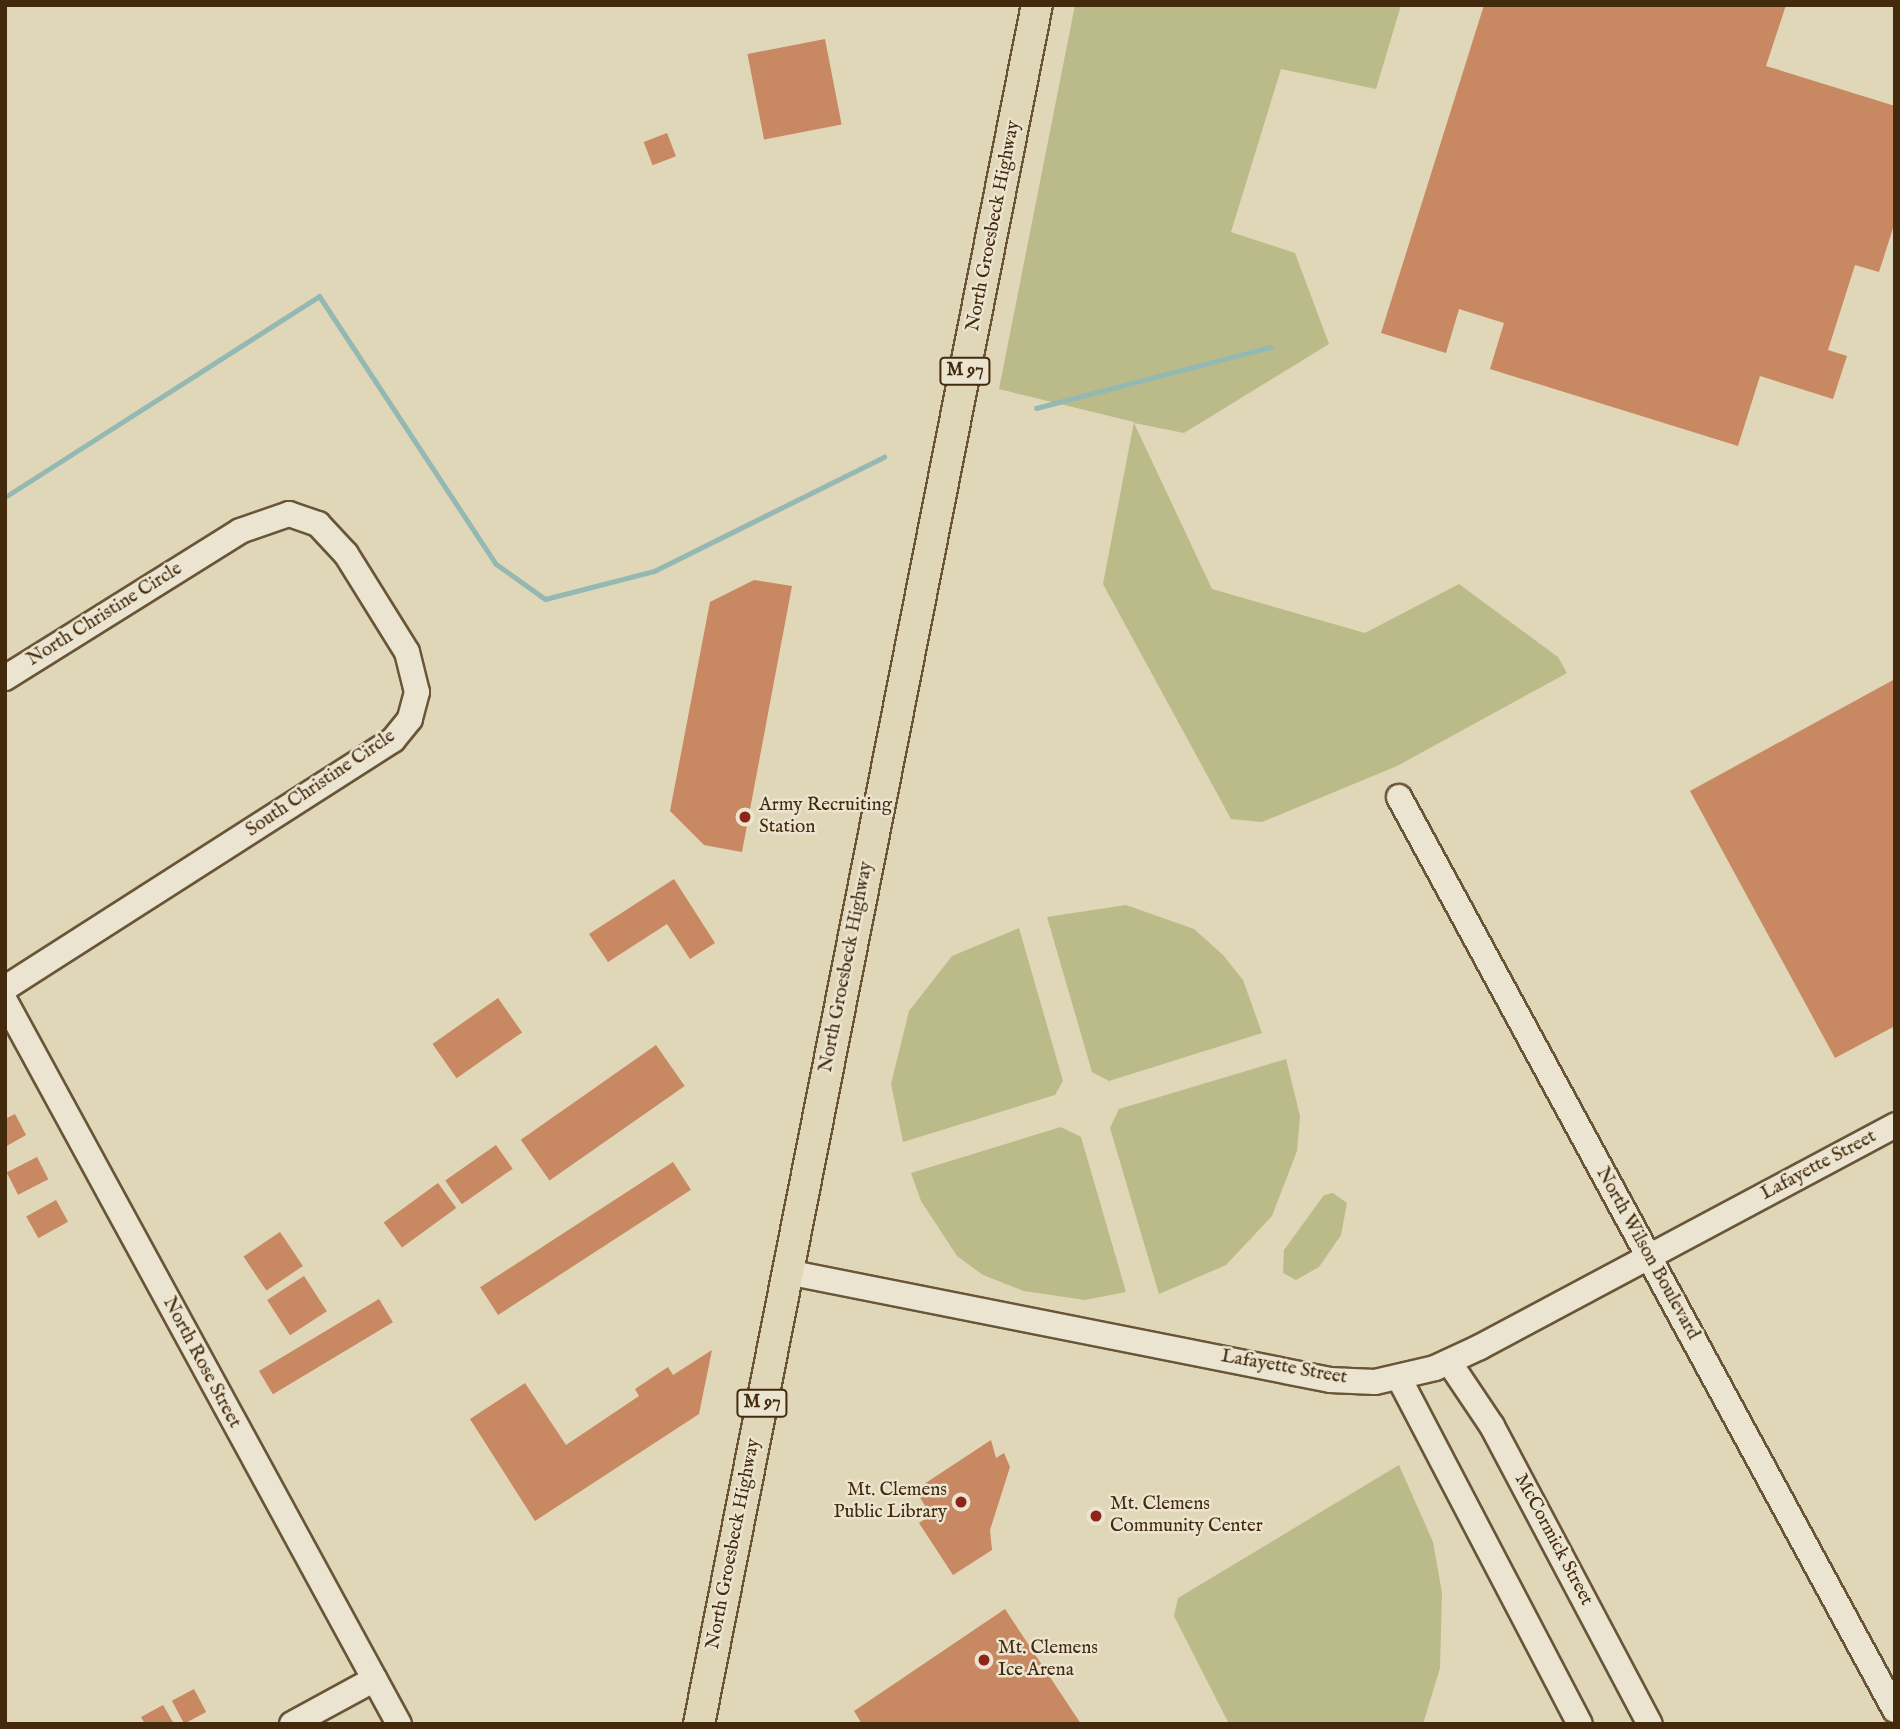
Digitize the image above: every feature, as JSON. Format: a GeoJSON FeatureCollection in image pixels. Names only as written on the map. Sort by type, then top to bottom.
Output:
{"type":"FeatureCollection","features":[{"type":"Feature","properties":{"kind":"main road","name":"North Groesbeck Highway"},"geometry":{"type":"LineString","coordinates":[[699,1724],[1037,5]]}},
{"type":"Feature","properties":{"kind":"street","name":"South Christine Circle"},"geometry":{"type":"LineString","coordinates":[[5,988],[363,760],[410,719],[417,680],[407,652],[379,601],[325,530],[299,515],[272,517],[206,551]]}},
{"type":"Feature","properties":{"kind":"street","name":"North Christine Circle"},"geometry":{"type":"LineString","coordinates":[[5,678],[206,551]]}},
{"type":"Feature","properties":{"kind":"street","name":"North Wilson Boulevard"},"geometry":{"type":"LineString","coordinates":[[1399,797],[1895,1710]]}},
{"type":"Feature","properties":{"kind":"street","name":"North Rose Street"},"geometry":{"type":"LineString","coordinates":[[5,1001],[399,1724]]}},
{"type":"Feature","properties":{"kind":"street","name":"Lafayette Street"},"geometry":{"type":"LineString","coordinates":[[787,1272],[1330,1380],[1399,1378],[1449,1362],[1895,1125]]}},
{"type":"Feature","properties":{"kind":"street","name":"McCormick Street"},"geometry":{"type":"LineString","coordinates":[[1449,1362],[1492,1426],[1650,1724]]}},
{"type":"Feature","properties":{"kind":"street"},"geometry":{"type":"LineString","coordinates":[[1399,1378],[1580,1724]]}},
{"type":"Feature","properties":{"kind":"street"},"geometry":{"type":"LineString","coordinates":[[292,1724],[375,1679]]}},
{"type":"Feature","properties":{"kind":"green space"},"geometry":{"type":"Polygon","coordinates":[[[1075,5],[1401,5],[1376,89],[1281,69],[1231,232],[1295,253],[1329,344],[1184,433],[1134,423],[1212,589],[1365,633],[1459,584],[1558,657],[1567,673],[1397,766],[1262,822],[1231,819],[1103,584],[1134,422],[999,389],[1075,5]]]}},
{"type":"Feature","properties":{"kind":"green space"},"geometry":{"type":"Polygon","coordinates":[[[1126,905],[1194,929],[1223,955],[1243,980],[1262,1033],[1109,1081],[1092,1072],[1047,917],[1126,905]]]}},
{"type":"Feature","properties":{"kind":"green space"},"geometry":{"type":"Polygon","coordinates":[[[1019,928],[1063,1081],[1055,1095],[903,1142],[891,1084],[909,1011],[952,956],[1019,928]]]}},
{"type":"Feature","properties":{"kind":"green space"},"geometry":{"type":"Polygon","coordinates":[[[1286,1059],[1300,1116],[1297,1151],[1272,1216],[1226,1265],[1159,1294],[1110,1128],[1119,1109],[1286,1059]]]}},
{"type":"Feature","properties":{"kind":"green space"},"geometry":{"type":"Polygon","coordinates":[[[1061,1127],[1081,1137],[1126,1292],[1085,1300],[1024,1291],[983,1275],[957,1256],[921,1201],[911,1173],[1061,1127]]]}},
{"type":"Feature","properties":{"kind":"green space"},"geometry":{"type":"Polygon","coordinates":[[[1333,1193],[1347,1203],[1341,1235],[1319,1267],[1296,1280],[1283,1273],[1284,1250],[1324,1195],[1333,1193]]]}},
{"type":"Feature","properties":{"kind":"green space"},"geometry":{"type":"Polygon","coordinates":[[[1399,1465],[1433,1542],[1442,1593],[1440,1668],[1423,1724],[1229,1724],[1174,1616],[1178,1598],[1399,1465]]]}},
{"type":"Feature","properties":{"kind":"building"},"geometry":{"type":"Polygon","coordinates":[[[1484,5],[1786,5],[1766,66],[1895,106],[1895,222],[1879,272],[1855,265],[1828,350],[1847,356],[1833,399],[1760,376],[1738,446],[1490,369],[1504,323],[1459,309],[1446,353],[1381,333],[1484,5]]]}},
{"type":"Feature","properties":{"kind":"building"},"geometry":{"type":"Polygon","coordinates":[[[825,39],[842,124],[764,139],[747,54],[825,39]]]}},
{"type":"Feature","properties":{"kind":"building"},"geometry":{"type":"Polygon","coordinates":[[[667,133],[676,156],[653,165],[644,142],[667,133]]]}},
{"type":"Feature","properties":{"kind":"building"},"geometry":{"type":"Polygon","coordinates":[[[754,580],[792,586],[742,852],[704,845],[670,811],[710,602],[754,580]]]}},
{"type":"Feature","properties":{"kind":"building"},"geometry":{"type":"Polygon","coordinates":[[[1895,679],[1895,1026],[1835,1058],[1690,791],[1895,679]]]}},
{"type":"Feature","properties":{"kind":"building"},"geometry":{"type":"Polygon","coordinates":[[[674,879],[715,943],[690,959],[667,924],[608,962],[589,934],[674,879]]]}},
{"type":"Feature","properties":{"kind":"building"},"geometry":{"type":"Polygon","coordinates":[[[498,998],[522,1032],[457,1078],[432,1044],[498,998]]]}},
{"type":"Feature","properties":{"kind":"building"},"geometry":{"type":"Polygon","coordinates":[[[656,1045],[685,1086],[550,1181],[521,1140],[656,1045]]]}},
{"type":"Feature","properties":{"kind":"building"},"geometry":{"type":"Polygon","coordinates":[[[15,1114],[26,1135],[5,1147],[5,1119],[15,1114]]]}},
{"type":"Feature","properties":{"kind":"building"},"geometry":{"type":"Polygon","coordinates":[[[496,1145],[513,1169],[462,1204],[445,1181],[496,1145]]]}},
{"type":"Feature","properties":{"kind":"building"},"geometry":{"type":"Polygon","coordinates":[[[37,1157],[48,1179],[18,1195],[7,1172],[37,1157]]]}},
{"type":"Feature","properties":{"kind":"building"},"geometry":{"type":"Polygon","coordinates":[[[673,1162],[691,1190],[498,1315],[480,1287],[673,1162]]]}},
{"type":"Feature","properties":{"kind":"building"},"geometry":{"type":"Polygon","coordinates":[[[438,1183],[456,1208],[402,1247],[384,1222],[438,1183]]]}},
{"type":"Feature","properties":{"kind":"building"},"geometry":{"type":"Polygon","coordinates":[[[56,1200],[68,1222],[38,1238],[26,1216],[56,1200]]]}},
{"type":"Feature","properties":{"kind":"building"},"geometry":{"type":"Polygon","coordinates":[[[280,1232],[303,1266],[266,1291],[244,1257],[280,1232]]]}},
{"type":"Feature","properties":{"kind":"building"},"geometry":{"type":"Polygon","coordinates":[[[304,1276],[327,1311],[290,1335],[267,1300],[304,1276]]]}},
{"type":"Feature","properties":{"kind":"building"},"geometry":{"type":"Polygon","coordinates":[[[379,1299],[393,1322],[273,1394],[259,1371],[379,1299]]]}},
{"type":"Feature","properties":{"kind":"building"},"geometry":{"type":"Polygon","coordinates":[[[712,1350],[699,1414],[535,1521],[470,1419],[525,1383],[566,1445],[639,1396],[635,1389],[668,1367],[673,1375],[712,1350]]]}},
{"type":"Feature","properties":{"kind":"building","name":"Mt. Clemens Public Library"},"geometry":{"type":"Polygon","coordinates":[[[991,1440],[996,1458],[1004,1453],[1010,1467],[990,1530],[992,1550],[953,1575],[919,1523],[931,1515],[915,1490],[991,1440]]]}},
{"type":"Feature","properties":{"kind":"building","name":"Mt. Clemens Ice Arena"},"geometry":{"type":"Polygon","coordinates":[[[1005,1609],[1081,1724],[862,1724],[854,1711],[1005,1609]]]}},
{"type":"Feature","properties":{"kind":"building"},"geometry":{"type":"Polygon","coordinates":[[[194,1689],[206,1712],[184,1724],[172,1701],[194,1689]]]}},
{"type":"Feature","properties":{"kind":"building"},"geometry":{"type":"Polygon","coordinates":[[[163,1705],[174,1724],[145,1724],[141,1717],[163,1705]]]}},
{"type":"Feature","properties":{"kind":"waterway"},"geometry":{"type":"LineString","coordinates":[[5,497],[319,296],[496,564],[545,599],[654,571],[884,457]]}},
{"type":"Feature","properties":{"kind":"waterway"},"geometry":{"type":"LineString","coordinates":[[1036,408],[1271,347]]}},
{"type":"Feature","properties":{"kind":"place","name":"Army Recruiting Station"},"geometry":{"type":"Point","coordinates":[745,817]}},
{"type":"Feature","properties":{"kind":"place","name":"Mt. Clemens Public Library"},"geometry":{"type":"Point","coordinates":[961,1502]}},
{"type":"Feature","properties":{"kind":"place","name":"Mt. Clemens Community Center"},"geometry":{"type":"Point","coordinates":[1096,1516]}},
{"type":"Feature","properties":{"kind":"place","name":"Mt. Clemens Ice Arena"},"geometry":{"type":"Point","coordinates":[984,1660]}}]}
